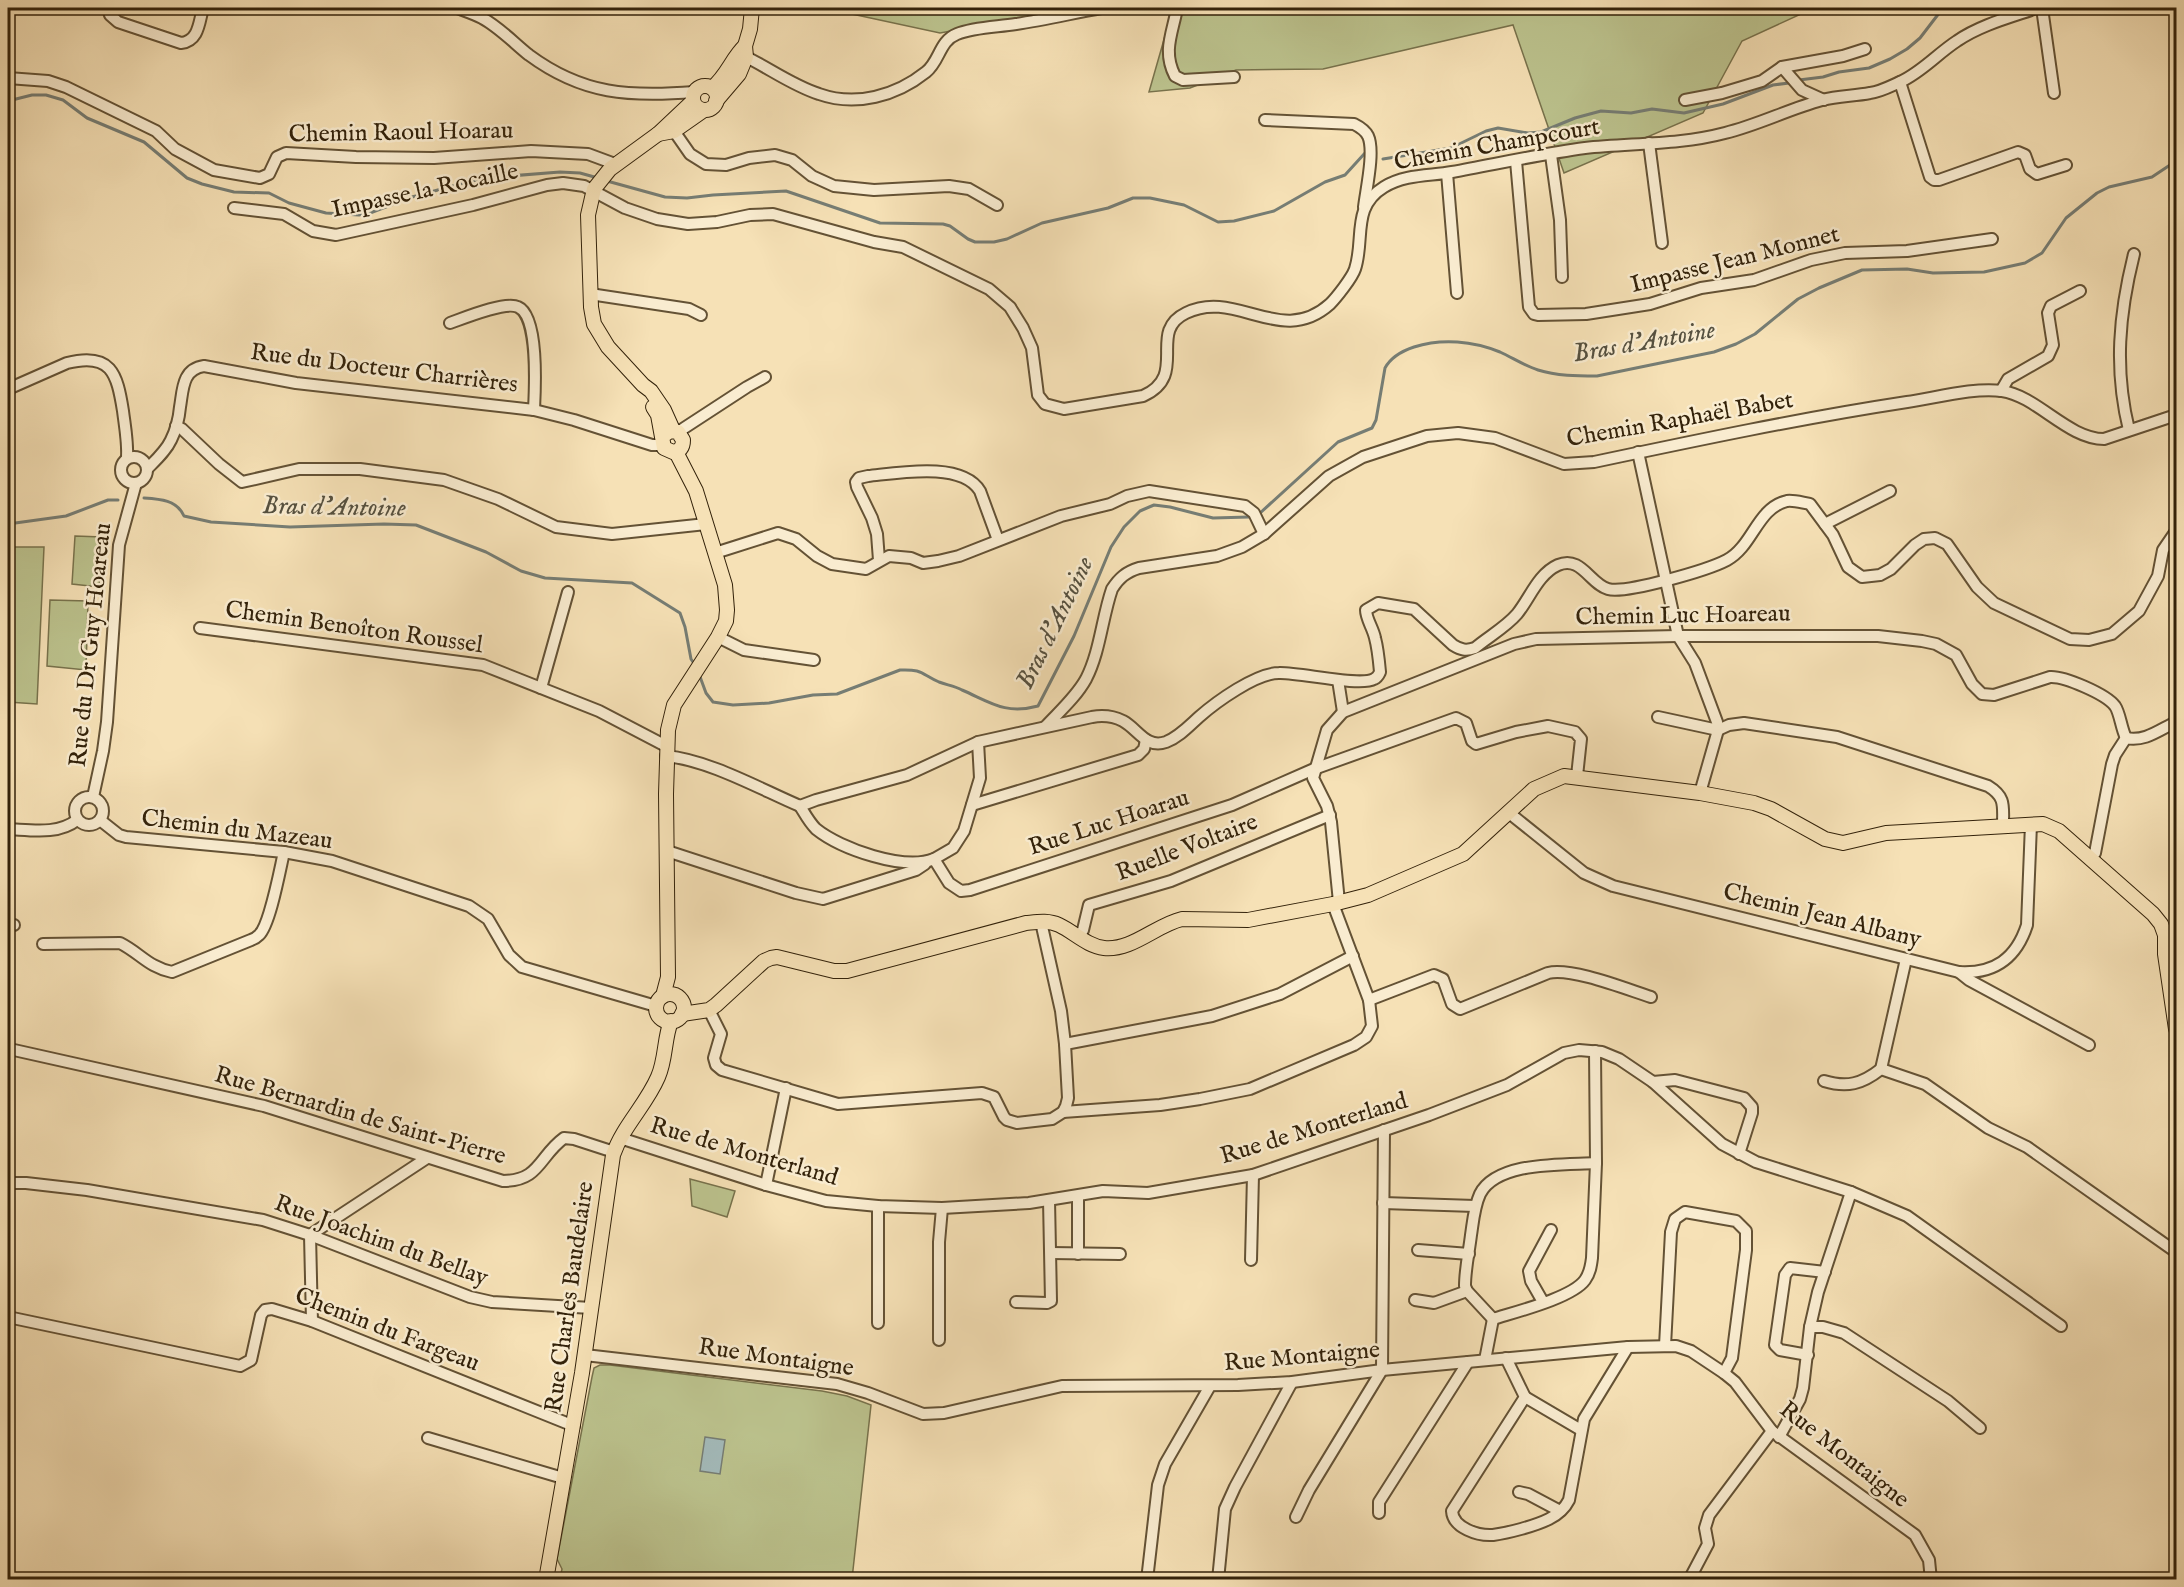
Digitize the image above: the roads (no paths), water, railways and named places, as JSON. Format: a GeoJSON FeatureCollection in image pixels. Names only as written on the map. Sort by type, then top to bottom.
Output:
{"type":"FeatureCollection","features":[{"type":"Feature","properties":{"kind":"main road"},"geometry":{"type":"LineString","coordinates":[[697,101],[712,108],[714,94],[739,74],[750,29],[752,8]]}},
{"type":"Feature","properties":{"kind":"main road"},"geometry":{"type":"LineString","coordinates":[[658,134],[674,131],[697,101],[700,87],[714,94]]}},
{"type":"Feature","properties":{"kind":"main road"},"geometry":{"type":"LineString","coordinates":[[596,187],[613,166],[658,134],[697,101]]}},
{"type":"Feature","properties":{"kind":"main road","name":"Rue Charles Baudelaire"},"geometry":{"type":"LineString","coordinates":[[546,1580],[574,1426],[614,1152],[620,1138],[659,1076],[677,1011],[668,977],[666,751],[670,716],[674,705],[726,621],[727,596],[696,491],[679,449],[682,436],[669,436],[643,385],[608,347],[594,324],[590,294],[588,215],[596,187]]}},
{"type":"Feature","properties":{"kind":"main road"},"geometry":{"type":"LineString","coordinates":[[669,436],[669,452],[679,449]]}},
{"type":"Feature","properties":{"kind":"main road"},"geometry":{"type":"LineString","coordinates":[[677,1011],[771,958],[777,957],[834,971],[847,971],[1026,923],[1041,922],[1058,925],[1093,945],[1115,948],[1126,945],[1173,921],[1248,920],[1368,895],[1457,857],[1473,846],[1534,789],[1564,776],[1577,776],[1754,803],[1771,809],[1815,834],[1843,843],[1886,833],[2003,825],[2031,824],[2051,827],[2091,858],[2161,924],[2165,936],[2165,954],[2176,1029]]}},
{"type":"Feature","properties":{"kind":"street"},"geometry":{"type":"LineString","coordinates":[[108,8],[115,21],[184,42],[191,40],[196,34],[203,8]]}},
{"type":"Feature","properties":{"kind":"street"},"geometry":{"type":"LineString","coordinates":[[457,8],[484,19],[531,56],[569,80],[611,92],[658,95],[697,101]]}},
{"type":"Feature","properties":{"kind":"street"},"geometry":{"type":"LineString","coordinates":[[743,52],[794,84],[819,94],[852,100],[867,99],[894,91],[928,71],[943,44],[950,37],[959,33],[1101,8]]}},
{"type":"Feature","properties":{"kind":"street"},"geometry":{"type":"LineString","coordinates":[[1177,8],[1169,48],[1174,76],[1183,80],[1234,77]]}},
{"type":"Feature","properties":{"kind":"street","name":"Chemin Champcourt"},"geometry":{"type":"LineString","coordinates":[[1364,208],[1383,187],[1416,176],[1447,173],[1583,149],[1681,141],[1725,133],[1824,100],[1872,93],[1920,72],[1957,40],[2037,8]]}},
{"type":"Feature","properties":{"kind":"street"},"geometry":{"type":"LineString","coordinates":[[2042,8],[2054,93]]}},
{"type":"Feature","properties":{"kind":"street"},"geometry":{"type":"LineString","coordinates":[[1685,100],[1722,93],[1762,81],[1782,67],[1843,56],[1865,49]]}},
{"type":"Feature","properties":{"kind":"street"},"geometry":{"type":"LineString","coordinates":[[1782,67],[1802,90],[1824,100]]}},
{"type":"Feature","properties":{"kind":"street","name":"Chemin Raoul Hoarau"},"geometry":{"type":"LineString","coordinates":[[8,78],[38,80],[66,87],[156,131],[175,149],[205,166],[214,170],[260,178],[269,174],[277,157],[286,153],[434,158],[531,151],[588,154],[613,166]]}},
{"type":"Feature","properties":{"kind":"street"},"geometry":{"type":"LineString","coordinates":[[1900,82],[1930,177],[1934,180],[2018,152],[2025,155],[2030,169],[2037,174],[2066,165]]}},
{"type":"Feature","properties":{"kind":"street"},"geometry":{"type":"LineString","coordinates":[[596,187],[625,208],[657,219],[688,224],[773,214],[874,242],[903,247],[1001,297],[1023,328],[1032,348],[1038,395],[1045,404],[1064,409],[1143,396],[1154,391],[1168,368],[1167,334],[1176,318],[1200,307],[1222,306],[1280,322],[1301,319],[1329,304],[1355,271],[1371,144],[1369,137],[1354,124],[1265,120]]}},
{"type":"Feature","properties":{"kind":"street"},"geometry":{"type":"LineString","coordinates":[[674,131],[690,154],[706,164],[726,165],[749,158],[775,155],[792,160],[812,176],[834,186],[874,190],[949,186],[969,189],[997,205]]}},
{"type":"Feature","properties":{"kind":"street"},"geometry":{"type":"LineString","coordinates":[[1649,143],[1662,243]]}},
{"type":"Feature","properties":{"kind":"street"},"geometry":{"type":"LineString","coordinates":[[1551,155],[1560,220],[1563,277]]}},
{"type":"Feature","properties":{"kind":"street","name":"Impasse Jean Monnet"},"geometry":{"type":"LineString","coordinates":[[1516,160],[1528,298],[1531,311],[1538,315],[1586,314],[1650,304],[1701,288],[1754,280],[1811,260],[1845,254],[1907,251],[1992,239]]}},
{"type":"Feature","properties":{"kind":"street"},"geometry":{"type":"LineString","coordinates":[[1447,173],[1457,292]]}},
{"type":"Feature","properties":{"kind":"street","name":"Impasse la Rocaille"},"geometry":{"type":"LineString","coordinates":[[234,208],[284,214],[313,231],[336,235],[473,205],[547,185],[563,183],[596,187]]}},
{"type":"Feature","properties":{"kind":"street"},"geometry":{"type":"LineString","coordinates":[[2129,430],[2119,368],[2124,294],[2134,254]]}},
{"type":"Feature","properties":{"kind":"street"},"geometry":{"type":"LineString","coordinates":[[2001,391],[2008,379],[2048,356],[2053,345],[2048,313],[2051,306],[2080,291]]}},
{"type":"Feature","properties":{"kind":"street"},"geometry":{"type":"LineString","coordinates":[[590,294],[689,309],[700,315]]}},
{"type":"Feature","properties":{"kind":"street"},"geometry":{"type":"LineString","coordinates":[[450,323],[487,309],[516,305],[520,308],[528,320],[536,360],[534,410]]}},
{"type":"Feature","properties":{"kind":"street"},"geometry":{"type":"LineString","coordinates":[[8,389],[67,363],[86,359],[98,361],[116,377],[128,444],[138,461],[143,480],[133,483],[125,481],[120,473],[121,464],[138,461]]}},
{"type":"Feature","properties":{"kind":"street","name":"Rue du Docteur Charrières"},"geometry":{"type":"LineString","coordinates":[[138,461],[159,457],[171,440],[185,378],[198,367],[204,366],[296,383],[534,410],[652,445],[669,436]]}},
{"type":"Feature","properties":{"kind":"street"},"geometry":{"type":"LineString","coordinates":[[669,436],[765,377]]}},
{"type":"Feature","properties":{"kind":"street","name":"Chemin Raphaël Babet"},"geometry":{"type":"LineString","coordinates":[[1046,726],[1077,693],[1085,680],[1092,665],[1112,589],[1127,572],[1139,568],[1217,556],[1242,548],[1264,534],[1329,476],[1363,457],[1427,436],[1458,433],[1496,438],[1564,464],[1594,462],[1857,410],[1980,391],[2001,391],[2018,397],[2097,439],[2104,439],[2176,415]]}},
{"type":"Feature","properties":{"kind":"street"},"geometry":{"type":"LineString","coordinates":[[176,426],[182,429],[219,465],[242,482],[299,469],[360,469],[444,480],[498,499],[556,527],[612,534],[706,524]]}},
{"type":"Feature","properties":{"kind":"street"},"geometry":{"type":"LineString","coordinates":[[1638,452],[1678,636],[1695,663],[1715,714],[1718,730],[1700,794]]}},
{"type":"Feature","properties":{"kind":"street"},"geometry":{"type":"LineString","coordinates":[[879,560],[874,526],[856,487],[859,478],[868,476],[931,472],[964,477],[976,484],[980,491],[998,540]]}},
{"type":"Feature","properties":{"kind":"street","name":"Rue du Dr Guy Hoareau"},"geometry":{"type":"LineString","coordinates":[[93,797],[107,722],[119,545],[133,483]]}},
{"type":"Feature","properties":{"kind":"street"},"geometry":{"type":"LineString","coordinates":[[715,553],[778,533],[796,539],[817,556],[832,564],[866,569],[879,560],[897,555],[923,563],[938,561],[959,556],[1061,516],[1110,504],[1127,496],[1149,491],[1245,506],[1254,513],[1264,534]]}},
{"type":"Feature","properties":{"kind":"street"},"geometry":{"type":"LineString","coordinates":[[1826,524],[1890,491]]}},
{"type":"Feature","properties":{"kind":"street"},"geometry":{"type":"LineString","coordinates":[[800,806],[891,781],[978,742],[1102,716],[1123,721],[1146,740],[1160,743],[1173,738],[1223,699],[1262,677],[1277,673],[1368,681],[1378,676],[1380,672],[1375,636],[1366,615],[1369,607],[1378,603],[1414,609],[1459,649],[1469,650],[1475,648],[1516,615],[1543,576],[1559,565],[1566,563],[1580,567],[1598,583],[1611,590],[1692,574],[1728,560],[1744,548],[1770,510],[1788,501],[1810,504],[1826,524],[1848,567],[1862,577],[1880,575],[1891,569],[1915,545],[1924,539],[1935,538],[1947,544],[1977,587],[1994,603],[2070,639],[2089,640],[2112,634],[2139,611],[2158,576],[2163,550],[2176,531]]}},
{"type":"Feature","properties":{"kind":"street"},"geometry":{"type":"LineString","coordinates":[[540,688],[568,592]]}},
{"type":"Feature","properties":{"kind":"street","name":"Chemin Benoîton Roussel"},"geometry":{"type":"LineString","coordinates":[[200,628],[483,664],[599,711],[666,751]]}},
{"type":"Feature","properties":{"kind":"street","name":"Chemin Luc Hoareau"},"geometry":{"type":"LineString","coordinates":[[1343,712],[1525,640],[1678,636],[1878,636],[1936,644],[1956,655],[1972,684],[1982,694],[1995,695],[2050,677],[2058,676],[2075,682],[2114,704],[2118,712],[2120,727],[2126,738]]}},
{"type":"Feature","properties":{"kind":"street"},"geometry":{"type":"LineString","coordinates":[[718,637],[744,650],[814,660]]}},
{"type":"Feature","properties":{"kind":"street"},"geometry":{"type":"LineString","coordinates":[[677,1011],[721,1034],[714,1058],[716,1065],[722,1070],[838,1104],[982,1093],[994,1097],[1004,1117],[1017,1124],[1052,1119],[1063,1112],[1160,1105],[1250,1089],[1361,1041],[1372,1026],[1369,1000],[1336,903],[1330,814],[1313,778],[1327,730],[1343,712],[1338,680]]}},
{"type":"Feature","properties":{"kind":"street"},"geometry":{"type":"LineString","coordinates":[[1658,717],[1718,730],[1730,724],[1744,723],[1837,737],[1988,786],[1997,792],[2003,801],[2003,825]]}},
{"type":"Feature","properties":{"kind":"street"},"geometry":{"type":"LineString","coordinates":[[1314,769],[1456,718],[1466,723],[1472,741],[1476,744],[1537,727],[1548,726],[1575,732],[1581,739],[1577,776]]}},
{"type":"Feature","properties":{"kind":"street"},"geometry":{"type":"LineString","coordinates":[[2091,858],[2095,853],[2115,755],[2126,738],[2145,738],[2176,722]]}},
{"type":"Feature","properties":{"kind":"street"},"geometry":{"type":"LineString","coordinates":[[972,805],[1138,755],[1144,749],[1146,740]]}},
{"type":"Feature","properties":{"kind":"street"},"geometry":{"type":"LineString","coordinates":[[667,851],[796,893],[829,899],[916,870],[953,848],[964,831],[980,778],[978,742]]}},
{"type":"Feature","properties":{"kind":"street"},"geometry":{"type":"LineString","coordinates":[[666,751],[710,767],[800,806],[816,828],[846,845],[871,855],[916,863],[931,860]]}},
{"type":"Feature","properties":{"kind":"street","name":"Rue Luc Hoarau"},"geometry":{"type":"LineString","coordinates":[[931,860],[953,888],[961,891],[970,890],[1232,805],[1314,769]]}},
{"type":"Feature","properties":{"kind":"street"},"geometry":{"type":"LineString","coordinates":[[93,797],[100,802],[103,809],[100,820],[88,825],[77,820],[74,811],[77,803],[83,798],[93,797]]}},
{"type":"Feature","properties":{"kind":"street","name":"Chemin Jean Albany"},"geometry":{"type":"LineString","coordinates":[[1508,812],[1559,854],[1598,880],[1613,886],[1959,972],[1976,973],[1989,970],[2004,960],[2023,937],[2027,925],[2031,824]]}},
{"type":"Feature","properties":{"kind":"street","name":"Ruelle Voltaire"},"geometry":{"type":"LineString","coordinates":[[1079,937],[1089,905],[1171,881],[1330,814]]}},
{"type":"Feature","properties":{"kind":"street"},"geometry":{"type":"LineString","coordinates":[[8,829],[51,831],[61,829],[77,820]]}},
{"type":"Feature","properties":{"kind":"street","name":"Chemin du Mazeau"},"geometry":{"type":"LineString","coordinates":[[100,820],[119,835],[126,837],[284,852],[332,861],[469,906],[488,919],[509,955],[522,967],[677,1011]]}},
{"type":"Feature","properties":{"kind":"street"},"geometry":{"type":"LineString","coordinates":[[43,944],[120,943],[130,948],[149,964],[171,972],[259,935],[272,902],[284,852]]}},
{"type":"Feature","properties":{"kind":"street"},"geometry":{"type":"LineString","coordinates":[[1041,922],[1061,1011],[1065,1044],[1068,1098],[1063,1112]]}},
{"type":"Feature","properties":{"kind":"street"},"geometry":{"type":"LineString","coordinates":[[1065,1044],[1212,1016],[1280,994],[1353,956]]}},
{"type":"Feature","properties":{"kind":"street"},"geometry":{"type":"LineString","coordinates":[[1824,1081],[1851,1086],[1862,1082],[1881,1069],[1906,959]]}},
{"type":"Feature","properties":{"kind":"street"},"geometry":{"type":"LineString","coordinates":[[1369,1000],[1434,975],[1443,980],[1452,1004],[1460,1009],[1557,971],[1651,997]]}},
{"type":"Feature","properties":{"kind":"street"},"geometry":{"type":"LineString","coordinates":[[1959,972],[1969,980],[2089,1045]]}},
{"type":"Feature","properties":{"kind":"street","name":"Rue Bernardin de Saint-Pierre"},"geometry":{"type":"LineString","coordinates":[[8,1051],[14,1050],[264,1106],[503,1181],[515,1181],[533,1173],[549,1151],[564,1138],[614,1152]]}},
{"type":"Feature","properties":{"kind":"street","name":"Rue de Monterland"},"geometry":{"type":"LineString","coordinates":[[620,1138],[766,1185],[826,1201],[878,1206],[942,1208],[1029,1203],[1103,1191],[1148,1193],[1253,1175],[1429,1115],[1507,1085],[1564,1053],[1580,1050],[1595,1052]]}},
{"type":"Feature","properties":{"kind":"street"},"geometry":{"type":"LineString","coordinates":[[1492,1319],[1543,1302],[1580,1286],[1590,1272],[1596,1163],[1595,1052],[1610,1054],[1653,1082],[1722,1144],[1739,1154],[1756,1162],[1851,1192],[1907,1216],[2061,1326]]}},
{"type":"Feature","properties":{"kind":"street"},"geometry":{"type":"LineString","coordinates":[[1881,1069],[1925,1084],[1988,1128],[2027,1147],[2176,1252]]}},
{"type":"Feature","properties":{"kind":"street"},"geometry":{"type":"LineString","coordinates":[[1653,1082],[1676,1080],[1744,1098],[1752,1107],[1752,1113],[1739,1154]]}},
{"type":"Feature","properties":{"kind":"street"},"geometry":{"type":"LineString","coordinates":[[766,1185],[786,1088]]}},
{"type":"Feature","properties":{"kind":"street"},"geometry":{"type":"LineString","coordinates":[[1296,1517],[1309,1490],[1382,1370],[1384,1130]]}},
{"type":"Feature","properties":{"kind":"street"},"geometry":{"type":"LineString","coordinates":[[312,1321],[310,1235],[427,1158]]}},
{"type":"Feature","properties":{"kind":"street"},"geometry":{"type":"LineString","coordinates":[[1492,1319],[1467,1292],[1465,1282],[1475,1206],[1485,1186],[1496,1177],[1508,1172],[1540,1166],[1596,1163]]}},
{"type":"Feature","properties":{"kind":"street"},"geometry":{"type":"LineString","coordinates":[[1251,1260],[1253,1175]]}},
{"type":"Feature","properties":{"kind":"street","name":"Rue Joachim du Bellay"},"geometry":{"type":"LineString","coordinates":[[8,1183],[87,1190],[264,1220],[310,1235],[470,1297],[492,1302],[591,1308]]}},
{"type":"Feature","properties":{"kind":"street"},"geometry":{"type":"LineString","coordinates":[[1689,1580],[1706,1549],[1708,1539],[1705,1528],[1708,1515],[1776,1434],[1800,1399],[1808,1355],[1810,1327],[1851,1192]]}},
{"type":"Feature","properties":{"kind":"street"},"geometry":{"type":"LineString","coordinates":[[1078,1196],[1078,1254]]}},
{"type":"Feature","properties":{"kind":"street"},"geometry":{"type":"LineString","coordinates":[[1016,1302],[1047,1303],[1051,1301],[1049,1200]]}},
{"type":"Feature","properties":{"kind":"street"},"geometry":{"type":"LineString","coordinates":[[1383,1203],[1475,1206]]}},
{"type":"Feature","properties":{"kind":"street"},"geometry":{"type":"LineString","coordinates":[[878,1206],[878,1323]]}},
{"type":"Feature","properties":{"kind":"street"},"geometry":{"type":"LineString","coordinates":[[939,1340],[939,1242],[942,1208]]}},
{"type":"Feature","properties":{"kind":"street"},"geometry":{"type":"LineString","coordinates":[[1665,1346],[1671,1232],[1675,1219],[1686,1212],[1736,1221],[1746,1231],[1746,1250],[1732,1358],[1724,1373]]}},
{"type":"Feature","properties":{"kind":"street"},"geometry":{"type":"LineString","coordinates":[[1543,1302],[1531,1281],[1529,1271],[1551,1230]]}},
{"type":"Feature","properties":{"kind":"street"},"geometry":{"type":"LineString","coordinates":[[1418,1250],[1468,1254]]}},
{"type":"Feature","properties":{"kind":"street"},"geometry":{"type":"LineString","coordinates":[[1051,1253],[1120,1254]]}},
{"type":"Feature","properties":{"kind":"street"},"geometry":{"type":"LineString","coordinates":[[1808,1355],[1780,1350],[1775,1345],[1785,1275],[1790,1268],[1795,1267],[1825,1272]]}},
{"type":"Feature","properties":{"kind":"street"},"geometry":{"type":"LineString","coordinates":[[1415,1300],[1434,1303],[1467,1292]]}},
{"type":"Feature","properties":{"kind":"street","name":"Chemin du Fargeau"},"geometry":{"type":"LineString","coordinates":[[8,1317],[240,1365],[248,1363],[253,1356],[261,1315],[264,1310],[272,1309],[312,1321],[574,1426]]}},
{"type":"Feature","properties":{"kind":"street"},"geometry":{"type":"LineString","coordinates":[[1485,1360],[1492,1319]]}},
{"type":"Feature","properties":{"kind":"street"},"geometry":{"type":"LineString","coordinates":[[1810,1327],[1832,1329],[1844,1333],[1948,1401],[1980,1428]]}},
{"type":"Feature","properties":{"kind":"street","name":"Rue Montaigne"},"geometry":{"type":"LineString","coordinates":[[585,1355],[837,1384],[923,1414],[944,1413],[1062,1386],[1210,1386],[1292,1382],[1382,1370],[1506,1358],[1628,1347],[1676,1346],[1724,1373],[1735,1382],[1776,1434],[1914,1535],[1929,1560],[1931,1580]]}},
{"type":"Feature","properties":{"kind":"street"},"geometry":{"type":"LineString","coordinates":[[1525,1397],[1453,1507],[1452,1515],[1460,1526],[1482,1534],[1493,1535],[1541,1522],[1560,1511],[1569,1500],[1584,1419],[1628,1347]]}},
{"type":"Feature","properties":{"kind":"street"},"geometry":{"type":"LineString","coordinates":[[1506,1358],[1525,1397],[1581,1430]]}},
{"type":"Feature","properties":{"kind":"street"},"geometry":{"type":"LineString","coordinates":[[1378,1513],[1379,1502],[1468,1362]]}},
{"type":"Feature","properties":{"kind":"street"},"geometry":{"type":"LineString","coordinates":[[1218,1580],[1225,1509],[1292,1382]]}},
{"type":"Feature","properties":{"kind":"street"},"geometry":{"type":"LineString","coordinates":[[1147,1580],[1158,1485],[1165,1464],[1210,1386]]}},
{"type":"Feature","properties":{"kind":"street"},"geometry":{"type":"LineString","coordinates":[[428,1438],[563,1478]]}},
{"type":"Feature","properties":{"kind":"street"},"geometry":{"type":"LineString","coordinates":[[1519,1492],[1528,1494],[1560,1511]]}},
{"type":"Feature","properties":{"kind":"water"},"geometry":{"type":"Polygon","coordinates":[[[705,1437],[725,1440],[720,1474],[700,1471],[705,1437]]]}},
{"type":"Feature","properties":{"kind":"waterway"},"geometry":{"type":"LineString","coordinates":[[1799,80],[1869,68],[1890,59],[1920,38],[1943,8]]}},
{"type":"Feature","properties":{"kind":"waterway"},"geometry":{"type":"LineString","coordinates":[[1383,159],[1451,148],[1486,131],[1498,128],[1528,133],[1541,132],[1575,118],[1601,111],[1631,113],[1652,109],[1684,113],[1723,104],[1773,85],[1789,83]]}},
{"type":"Feature","properties":{"kind":"waterway"},"geometry":{"type":"LineString","coordinates":[[8,101],[32,95],[46,95],[63,100],[87,118],[144,142],[187,178],[234,192],[269,193],[289,203],[326,213],[359,215],[370,213],[412,197],[471,181],[497,177],[560,172],[580,173],[598,178]]}},
{"type":"Feature","properties":{"kind":"waterway"},"geometry":{"type":"LineString","coordinates":[[607,181],[665,197],[687,198],[786,191],[880,223],[943,224],[975,242],[994,242],[1007,239],[1042,223],[1108,208],[1133,198],[1150,198],[1184,205],[1218,222],[1234,221],[1274,211],[1325,182],[1345,175],[1365,153]]}},
{"type":"Feature","properties":{"kind":"waterway","name":"Bras d'Antoine"},"geometry":{"type":"LineString","coordinates":[[1259,514],[1338,442],[1372,428],[1376,420],[1385,368],[1394,358],[1410,349],[1435,342],[1468,343],[1500,352],[1538,370],[1560,375],[1582,376],[1597,376],[1714,352],[1755,334],[1798,299],[1862,270],[1907,269],[1933,273],[1984,272],[2025,263],[2042,253],[2066,218],[2097,193],[2109,187],[2152,177],[2176,161]]}},
{"type":"Feature","properties":{"kind":"waterway","name":"Bras d'Antoine"},"geometry":{"type":"LineString","coordinates":[[144,498],[167,501],[177,507],[184,516],[211,522],[290,527],[416,525],[486,552],[521,571],[545,578],[632,583],[680,613],[691,659],[695,665]]}},
{"type":"Feature","properties":{"kind":"waterway","name":"Bras d'Antoine"},"geometry":{"type":"LineString","coordinates":[[8,524],[66,516],[108,500],[118,500]]}},
{"type":"Feature","properties":{"kind":"waterway","name":"Bras d'Antoine"},"geometry":{"type":"LineString","coordinates":[[699,674],[706,693],[713,702],[733,705],[837,694],[900,670],[913,670],[998,706],[1016,709],[1038,706],[1074,636],[1111,547],[1124,527],[1140,511],[1154,505],[1213,518],[1249,517]]}}]}
